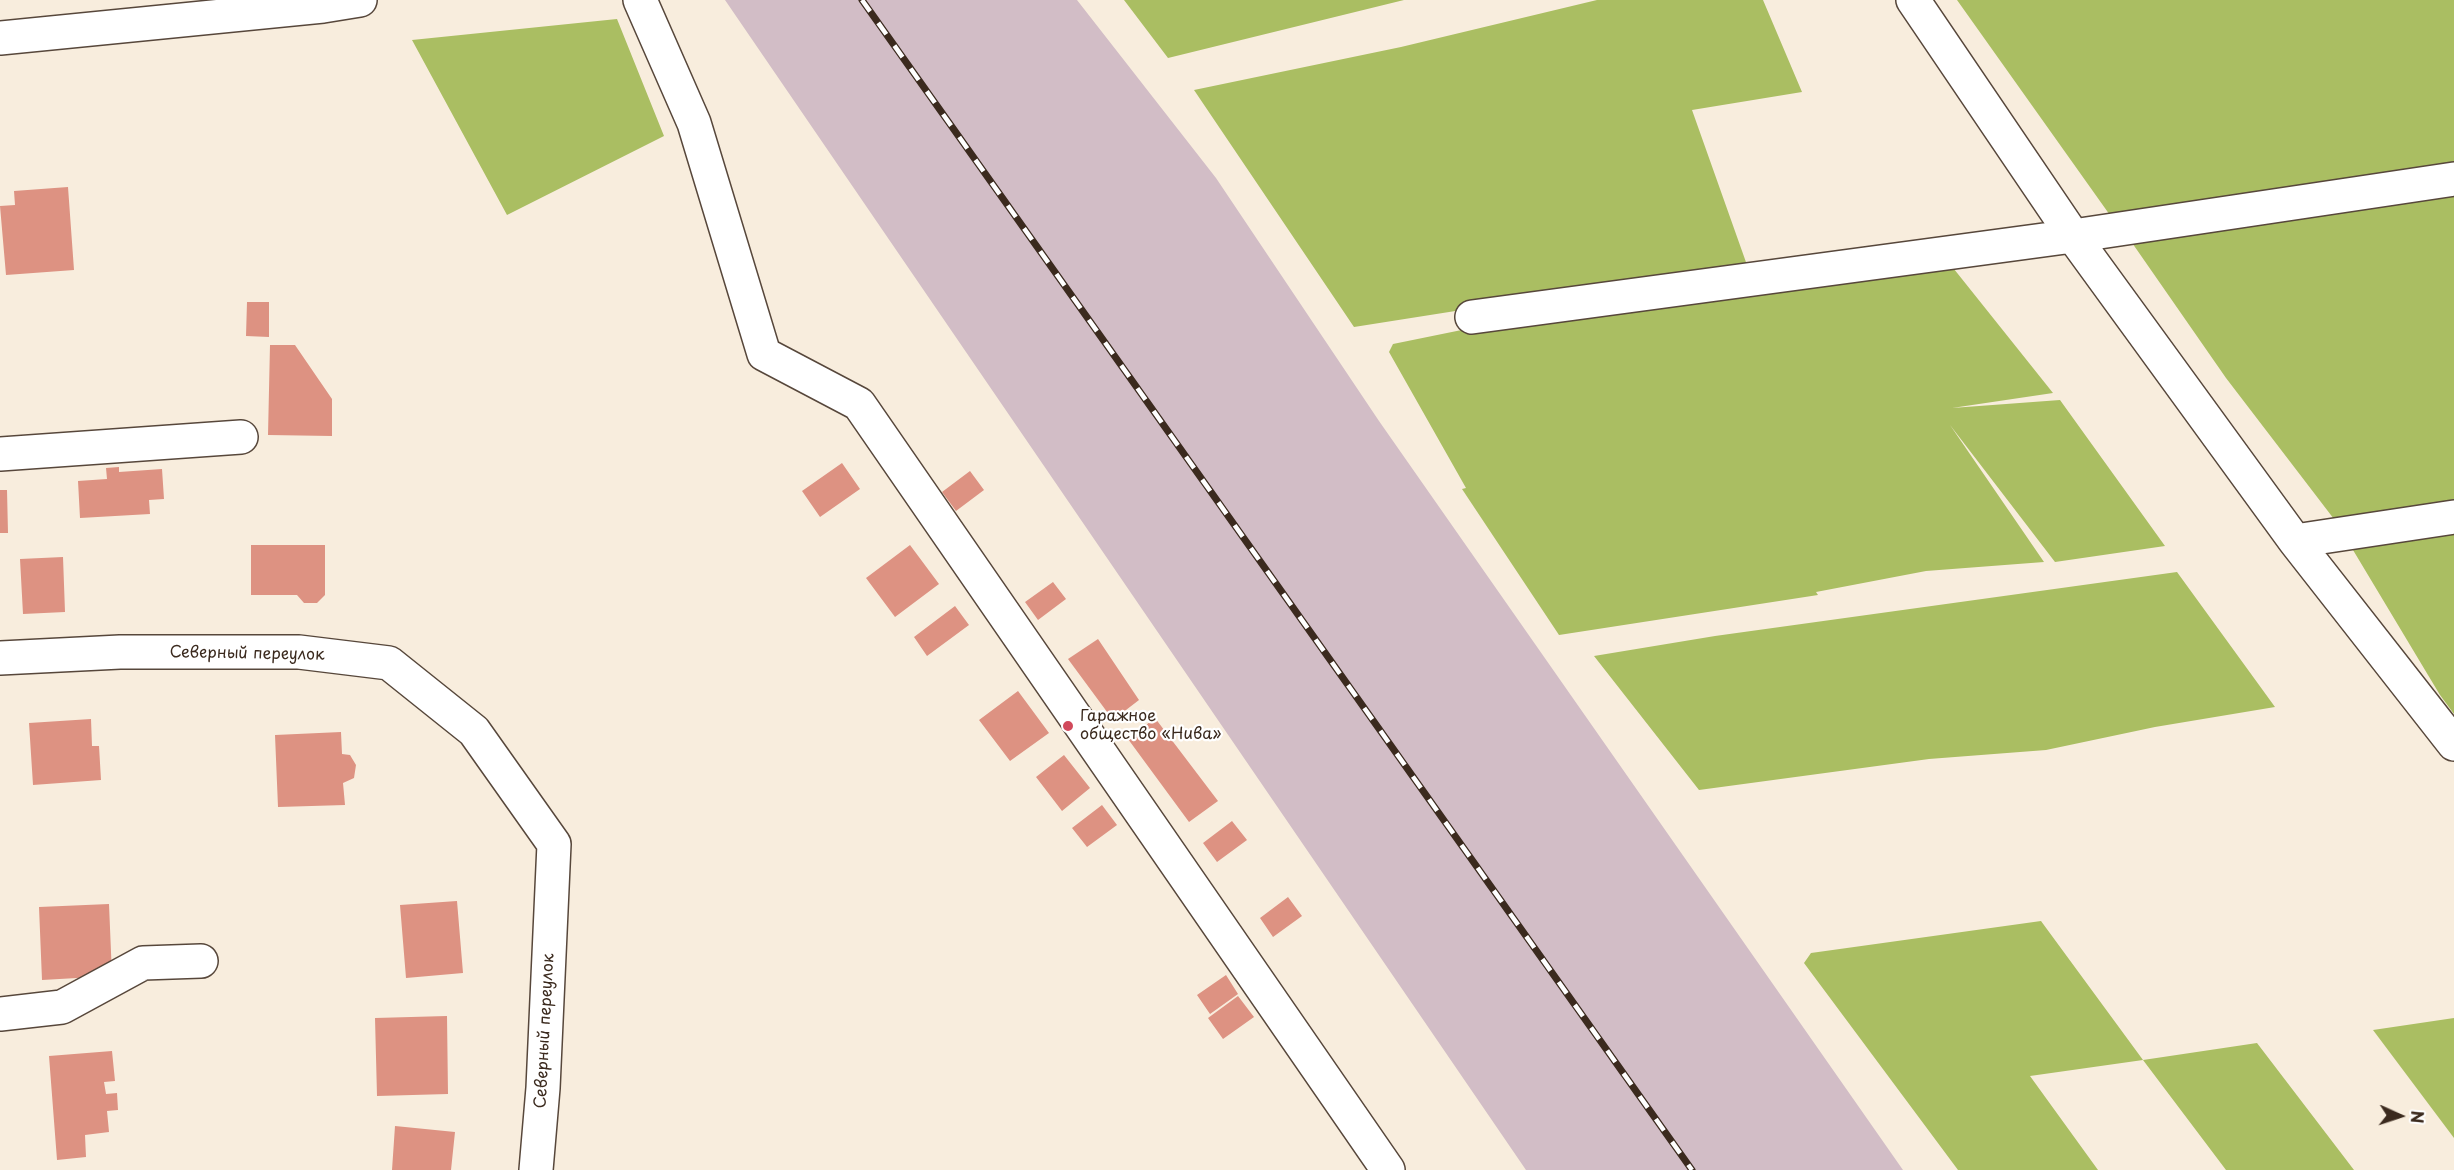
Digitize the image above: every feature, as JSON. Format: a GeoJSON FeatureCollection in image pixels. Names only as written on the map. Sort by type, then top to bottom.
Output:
{"type":"FeatureCollection","features":[{"type":"Feature","properties":{"kind":"street"},"geometry":{"type":"LineString","coordinates":[[0,38],[360,0]]}},
{"type":"Feature","properties":{"kind":"street"},"geometry":{"type":"LineString","coordinates":[[640,0],[694,123],[764,354],[859,404],[1388,1170]]}},
{"type":"Feature","properties":{"kind":"street"},"geometry":{"type":"LineString","coordinates":[[1913,0],[2073,236],[2295,541],[2454,744]]}},
{"type":"Feature","properties":{"kind":"street"},"geometry":{"type":"LineString","coordinates":[[1472,317],[2073,236],[2454,179]]}},
{"type":"Feature","properties":{"kind":"street"},"geometry":{"type":"LineString","coordinates":[[0,454],[241,437]]}},
{"type":"Feature","properties":{"kind":"street"},"geometry":{"type":"LineString","coordinates":[[2295,541],[2454,517]]}},
{"type":"Feature","properties":{"kind":"street","name":"Северный переулок"},"geometry":{"type":"LineString","coordinates":[[0,658],[120,652],[299,652],[389,663],[474,732],[554,844],[543,1088],[536,1170]]}},
{"type":"Feature","properties":{"kind":"street"},"geometry":{"type":"LineString","coordinates":[[0,1014],[62,1007],[143,963],[201,961]]}},
{"type":"Feature","properties":{"kind":"shaded area"},"geometry":{"type":"Polygon","coordinates":[[[725,0],[1077,0],[1216,178],[1379,421],[1903,1170],[1526,1170],[725,0]]]}},
{"type":"Feature","properties":{"kind":"green space"},"geometry":{"type":"Polygon","coordinates":[[[1124,0],[1404,0],[1168,58],[1124,0]]]}},
{"type":"Feature","properties":{"kind":"green space"},"geometry":{"type":"Polygon","coordinates":[[[1597,0],[1763,0],[1802,92],[1692,110],[1747,265],[1354,327],[1194,90],[1401,47],[1597,0]]]}},
{"type":"Feature","properties":{"kind":"green space"},"geometry":{"type":"Polygon","coordinates":[[[1957,0],[2454,0],[2454,173],[2112,218],[1957,0]]]}},
{"type":"Feature","properties":{"kind":"green space"},"geometry":{"type":"Polygon","coordinates":[[[617,19],[664,136],[507,215],[412,40],[617,19]]]}},
{"type":"Feature","properties":{"kind":"green space"},"geometry":{"type":"Polygon","coordinates":[[[2454,192],[2454,510],[2337,523],[2226,378],[2128,237],[2454,192]]]}},
{"type":"Feature","properties":{"kind":"green space"},"geometry":{"type":"Polygon","coordinates":[[[1942,254],[2053,393],[1952,408],[2060,400],[2165,546],[2055,562],[1950,425],[2044,562],[1926,571],[1816,592],[1818,595],[1559,635],[1462,489],[1466,488],[1389,352],[1393,344],[1496,323],[1942,254]]]}},
{"type":"Feature","properties":{"kind":"green space"},"geometry":{"type":"Polygon","coordinates":[[[2454,530],[2454,714],[2440,695],[2350,545],[2454,530]]]}},
{"type":"Feature","properties":{"kind":"green space"},"geometry":{"type":"Polygon","coordinates":[[[2177,572],[2275,707],[2155,727],[2046,750],[1929,759],[1699,790],[1594,656],[1715,636],[2177,572]]]}},
{"type":"Feature","properties":{"kind":"green space"},"geometry":{"type":"Polygon","coordinates":[[[2041,921],[2143,1060],[2030,1076],[2098,1170],[1958,1170],[1804,963],[1811,953],[2041,921]]]}},
{"type":"Feature","properties":{"kind":"green space"},"geometry":{"type":"Polygon","coordinates":[[[2454,1018],[2454,1138],[2373,1030],[2454,1018]]]}},
{"type":"Feature","properties":{"kind":"green space"},"geometry":{"type":"Polygon","coordinates":[[[2257,1043],[2354,1170],[2226,1170],[2143,1060],[2257,1043]]]}},
{"type":"Feature","properties":{"kind":"building"},"geometry":{"type":"Polygon","coordinates":[[[68,187],[74,270],[6,275],[0,206],[15,205],[14,191],[68,187]]]}},
{"type":"Feature","properties":{"kind":"building"},"geometry":{"type":"Polygon","coordinates":[[[247,302],[269,302],[269,337],[246,336],[247,302]]]}},
{"type":"Feature","properties":{"kind":"building"},"geometry":{"type":"Polygon","coordinates":[[[270,345],[295,345],[332,399],[332,436],[268,435],[270,345]]]}},
{"type":"Feature","properties":{"kind":"building"},"geometry":{"type":"Polygon","coordinates":[[[842,463],[860,489],[820,517],[802,491],[842,463]]]}},
{"type":"Feature","properties":{"kind":"building"},"geometry":{"type":"Polygon","coordinates":[[[119,467],[119,472],[162,469],[164,499],[149,500],[150,514],[80,518],[78,481],[107,479],[106,468],[119,467]]]}},
{"type":"Feature","properties":{"kind":"building"},"geometry":{"type":"Polygon","coordinates":[[[970,471],[984,490],[956,511],[942,492],[970,471]]]}},
{"type":"Feature","properties":{"kind":"building"},"geometry":{"type":"Polygon","coordinates":[[[0,490],[7,490],[8,533],[0,533],[0,490]]]}},
{"type":"Feature","properties":{"kind":"building"},"geometry":{"type":"Polygon","coordinates":[[[251,545],[325,545],[325,595],[317,603],[304,603],[297,595],[251,595],[251,545]]]}},
{"type":"Feature","properties":{"kind":"building"},"geometry":{"type":"Polygon","coordinates":[[[910,545],[939,584],[895,617],[866,578],[910,545]]]}},
{"type":"Feature","properties":{"kind":"building"},"geometry":{"type":"Polygon","coordinates":[[[63,557],[65,612],[23,614],[20,559],[63,557]]]}},
{"type":"Feature","properties":{"kind":"building"},"geometry":{"type":"Polygon","coordinates":[[[1053,582],[1066,599],[1038,620],[1025,602],[1053,582]]]}},
{"type":"Feature","properties":{"kind":"building"},"geometry":{"type":"Polygon","coordinates":[[[955,606],[969,625],[927,656],[914,637],[955,606]]]}},
{"type":"Feature","properties":{"kind":"building"},"geometry":{"type":"Polygon","coordinates":[[[1098,639],[1139,700],[1113,720],[1068,659],[1098,639]]]}},
{"type":"Feature","properties":{"kind":"building"},"geometry":{"type":"Polygon","coordinates":[[[1018,691],[1049,733],[1010,761],[979,720],[1018,691]]]}},
{"type":"Feature","properties":{"kind":"building"},"geometry":{"type":"Polygon","coordinates":[[[1155,718],[1218,801],[1189,822],[1128,739],[1155,718]]]}},
{"type":"Feature","properties":{"kind":"building"},"geometry":{"type":"Polygon","coordinates":[[[91,719],[92,746],[99,746],[101,780],[33,785],[29,723],[91,719]]]}},
{"type":"Feature","properties":{"kind":"building"},"geometry":{"type":"Polygon","coordinates":[[[341,732],[342,754],[350,755],[356,765],[354,778],[343,783],[345,805],[278,807],[275,735],[341,732]]]}},
{"type":"Feature","properties":{"kind":"building"},"geometry":{"type":"Polygon","coordinates":[[[1064,755],[1090,788],[1062,811],[1036,777],[1064,755]]]}},
{"type":"Feature","properties":{"kind":"building"},"geometry":{"type":"Polygon","coordinates":[[[1102,805],[1117,825],[1087,847],[1072,828],[1102,805]]]}},
{"type":"Feature","properties":{"kind":"building"},"geometry":{"type":"Polygon","coordinates":[[[1232,821],[1247,840],[1217,862],[1203,843],[1232,821]]]}},
{"type":"Feature","properties":{"kind":"building"},"geometry":{"type":"Polygon","coordinates":[[[1288,897],[1302,916],[1273,937],[1260,918],[1288,897]]]}},
{"type":"Feature","properties":{"kind":"building"},"geometry":{"type":"Polygon","coordinates":[[[457,901],[463,973],[406,978],[400,905],[457,901]]]}},
{"type":"Feature","properties":{"kind":"building"},"geometry":{"type":"Polygon","coordinates":[[[109,904],[112,976],[42,980],[39,907],[109,904]]]}},
{"type":"Feature","properties":{"kind":"building"},"geometry":{"type":"Polygon","coordinates":[[[1226,975],[1238,994],[1210,1014],[1197,995],[1226,975]]]}},
{"type":"Feature","properties":{"kind":"building"},"geometry":{"type":"Polygon","coordinates":[[[1238,996],[1254,1017],[1223,1039],[1208,1018],[1238,996]]]}},
{"type":"Feature","properties":{"kind":"building"},"geometry":{"type":"Polygon","coordinates":[[[447,1016],[448,1094],[377,1096],[375,1018],[447,1016]]]}},
{"type":"Feature","properties":{"kind":"building"},"geometry":{"type":"Polygon","coordinates":[[[112,1051],[115,1081],[104,1082],[106,1094],[117,1093],[118,1110],[107,1111],[109,1132],[85,1135],[86,1157],[57,1160],[49,1056],[112,1051]]]}},
{"type":"Feature","properties":{"kind":"building"},"geometry":{"type":"Polygon","coordinates":[[[395,1126],[455,1132],[451,1170],[392,1170],[395,1126]]]}},
{"type":"Feature","properties":{"kind":"railway"},"geometry":{"type":"LineString","coordinates":[[862,0],[1692,1170]]}},
{"type":"Feature","properties":{"kind":"place","name":"Гаражное общество «Нива»"},"geometry":{"type":"Point","coordinates":[1068,726]}}]}
